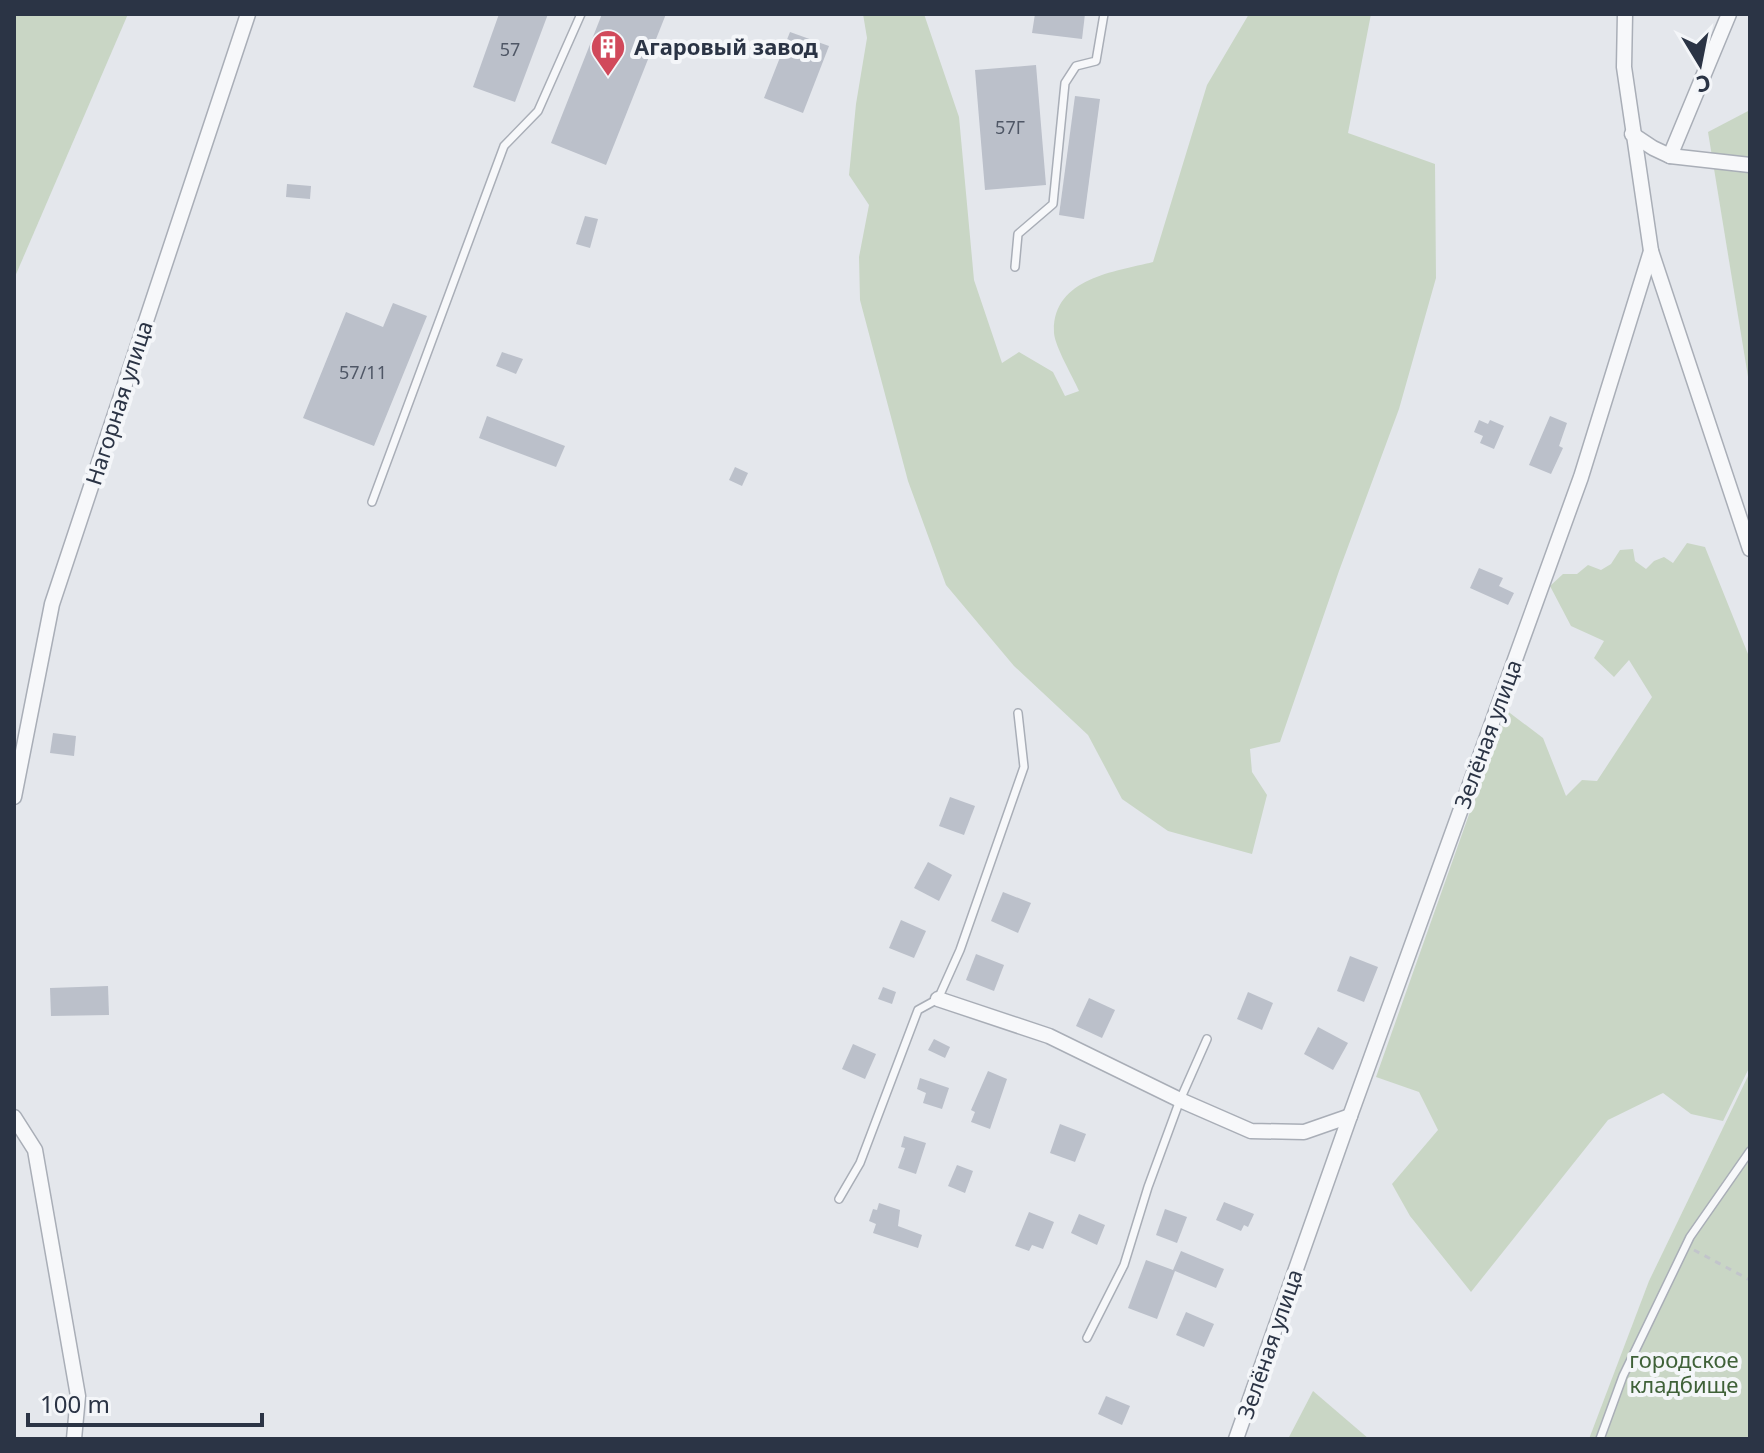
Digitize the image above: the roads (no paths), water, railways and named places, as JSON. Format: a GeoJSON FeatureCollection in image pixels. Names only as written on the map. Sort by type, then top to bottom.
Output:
{"type":"FeatureCollection","features":[{"type":"Feature","properties":{"kind":"street","name":"Нагорная улица"},"geometry":{"type":"LineString","coordinates":[[14,797],[52,604],[248,14]]}},
{"type":"Feature","properties":{"kind":"street","name":"Зелёная улица"},"geometry":{"type":"LineString","coordinates":[[1236,1439],[1581,477],[1651,251],[1624,67],[1625,14]]}},
{"type":"Feature","properties":{"kind":"street"},"geometry":{"type":"LineString","coordinates":[[1670,156],[1729,14]]}},
{"type":"Feature","properties":{"kind":"street"},"geometry":{"type":"LineString","coordinates":[[1632,134],[1670,156],[1750,165]]}},
{"type":"Feature","properties":{"kind":"street"},"geometry":{"type":"LineString","coordinates":[[1651,251],[1750,549]]}},
{"type":"Feature","properties":{"kind":"street"},"geometry":{"type":"LineString","coordinates":[[938,999],[1049,1036],[1251,1131],[1304,1132],[1350,1116]]}},
{"type":"Feature","properties":{"kind":"street"},"geometry":{"type":"LineString","coordinates":[[14,1117],[35,1150],[78,1396],[74,1439]]}},
{"type":"Feature","properties":{"kind":"lane"},"geometry":{"type":"LineString","coordinates":[[372,502],[504,146],[538,111],[581,14]]}},
{"type":"Feature","properties":{"kind":"lane"},"geometry":{"type":"LineString","coordinates":[[1015,267],[1018,234],[1053,204],[1065,83],[1076,66],[1096,61],[1104,14]]}},
{"type":"Feature","properties":{"kind":"lane"},"geometry":{"type":"LineString","coordinates":[[839,1199],[860,1163],[918,1010],[938,999],[960,950],[1024,767],[1018,713]]}},
{"type":"Feature","properties":{"kind":"lane"},"geometry":{"type":"LineString","coordinates":[[1087,1338],[1124,1265],[1148,1187],[1180,1100],[1207,1039]]}},
{"type":"Feature","properties":{"kind":"lane"},"geometry":{"type":"LineString","coordinates":[[1600,1439],[1623,1376],[1690,1237],[1750,1151]]}},
{"type":"Feature","properties":{"kind":"place","name":"Агаровый завод"},"geometry":{"type":"Point","coordinates":[608,78]}},
{"type":"Feature","properties":{"kind":"park label","name":"городское кладбище"},"geometry":{"type":"Point","coordinates":[1684,1372]}}]}
